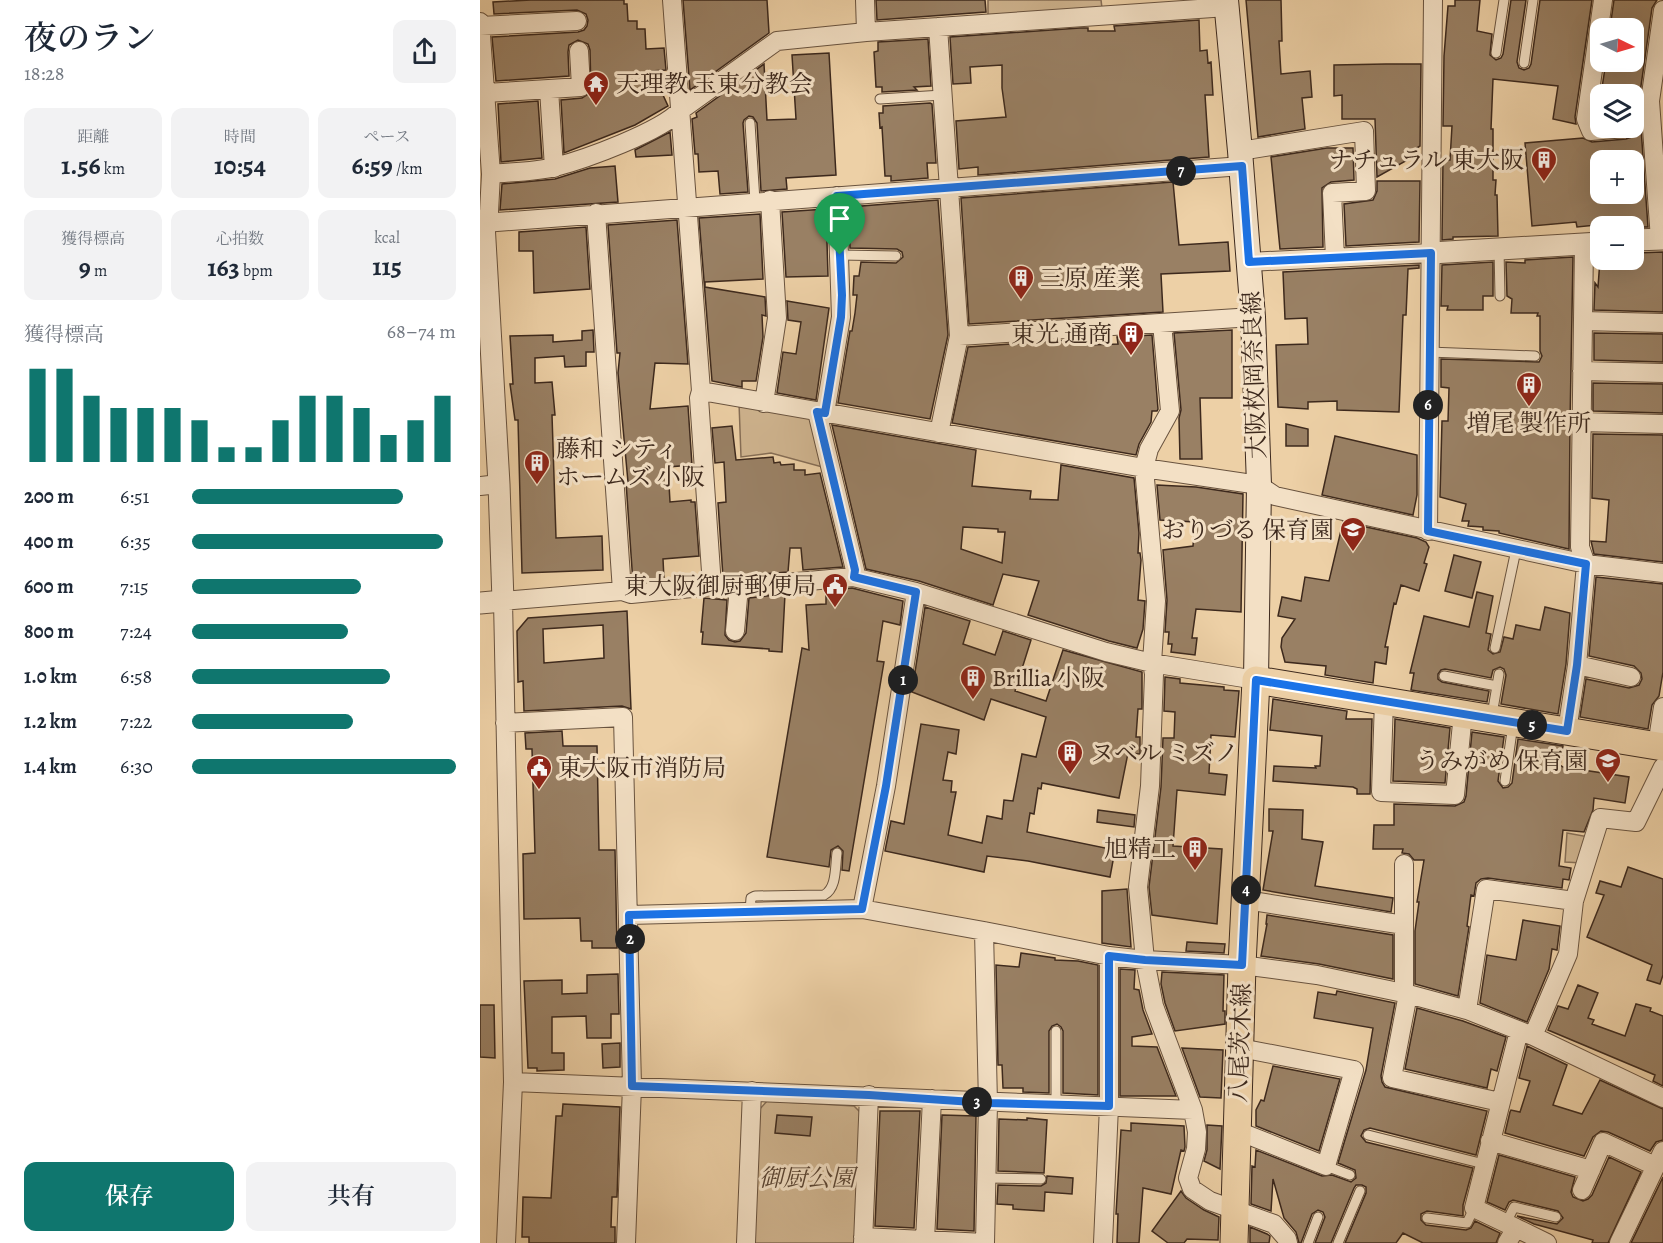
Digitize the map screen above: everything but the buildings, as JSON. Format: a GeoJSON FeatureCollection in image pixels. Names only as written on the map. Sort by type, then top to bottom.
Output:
{"type":"FeatureCollection","features":[{"type":"Feature","properties":{"kind":"main road","name":"大阪枚岡奈良線"},"geometry":{"type":"LineString","coordinates":[[1226,4],[1241,159],[1252,317],[1259,485],[1256,680]]}},
{"type":"Feature","properties":{"kind":"main road"},"geometry":{"type":"LineString","coordinates":[[1256,680],[1567,731],[1661,753]]}},
{"type":"Feature","properties":{"kind":"main road","name":"八尾茨木線"},"geometry":{"type":"LineString","coordinates":[[1234,1243],[1242,965],[1256,680]]}},
{"type":"Feature","properties":{"kind":"street"},"geometry":{"type":"LineString","coordinates":[[672,0],[701,391],[699,398],[712,586]]}},
{"type":"Feature","properties":{"kind":"street"},"geometry":{"type":"LineString","coordinates":[[864,0],[866,32]]}},
{"type":"Feature","properties":{"kind":"street"},"geometry":{"type":"LineString","coordinates":[[1428,531],[1432,0]]}},
{"type":"Feature","properties":{"kind":"street"},"geometry":{"type":"LineString","coordinates":[[1591,84],[1603,0]]}},
{"type":"Feature","properties":{"kind":"street"},"geometry":{"type":"LineString","coordinates":[[491,174],[554,168],[629,140],[674,117],[777,41],[1226,4]]}},
{"type":"Feature","properties":{"kind":"street"},"geometry":{"type":"LineString","coordinates":[[1644,240],[1662,239],[1650,101],[1663,10]]}},
{"type":"Feature","properties":{"kind":"street"},"geometry":{"type":"LineString","coordinates":[[480,26],[577,21]]}},
{"type":"Feature","properties":{"kind":"street"},"geometry":{"type":"LineString","coordinates":[[480,22],[491,174],[489,212],[482,223],[490,485],[502,601],[513,1082],[506,1243]]}},
{"type":"Feature","properties":{"kind":"street"},"geometry":{"type":"LineString","coordinates":[[938,27],[958,336],[939,433]]}},
{"type":"Feature","properties":{"kind":"street"},"geometry":{"type":"LineString","coordinates":[[486,93],[581,87],[579,51]]}},
{"type":"Feature","properties":{"kind":"street"},"geometry":{"type":"LineString","coordinates":[[549,89],[554,168]]}},
{"type":"Feature","properties":{"kind":"street"},"geometry":{"type":"LineString","coordinates":[[1590,91],[1586,119],[1590,129]]}},
{"type":"Feature","properties":{"kind":"street"},"geometry":{"type":"LineString","coordinates":[[482,223],[762,200],[948,188],[1241,159],[1364,131],[1366,191],[1332,193],[1335,258]]}},
{"type":"Feature","properties":{"kind":"street"},"geometry":{"type":"LineString","coordinates":[[837,196],[841,317],[821,412],[855,570],[854,577]]}},
{"type":"Feature","properties":{"kind":"street"},"geometry":{"type":"LineString","coordinates":[[762,200],[777,318],[764,403]]}},
{"type":"Feature","properties":{"kind":"street"},"geometry":{"type":"LineString","coordinates":[[596,213],[622,591]]}},
{"type":"Feature","properties":{"kind":"street"},"geometry":{"type":"LineString","coordinates":[[1249,262],[1590,243]]}},
{"type":"Feature","properties":{"kind":"street"},"geometry":{"type":"LineString","coordinates":[[1567,731],[1577,665],[1586,564],[1580,547],[1581,422],[1583,321],[1590,260]]}},
{"type":"Feature","properties":{"kind":"street"},"geometry":{"type":"LineString","coordinates":[[958,336],[1252,317]]}},
{"type":"Feature","properties":{"kind":"street"},"geometry":{"type":"LineString","coordinates":[[1583,321],[1663,323]]}},
{"type":"Feature","properties":{"kind":"street"},"geometry":{"type":"LineString","coordinates":[[1162,323],[1170,411],[1149,449],[1144,468],[1156,601],[1152,663],[1154,674],[1150,786],[1138,887],[1145,960],[1154,1006],[1193,1110],[1197,1132],[1196,1149],[1188,1178],[1192,1189],[1210,1201],[1274,1224],[1288,1243]]}},
{"type":"Feature","properties":{"kind":"street"},"geometry":{"type":"LineString","coordinates":[[1582,371],[1663,373]]}},
{"type":"Feature","properties":{"kind":"street"},"geometry":{"type":"LineString","coordinates":[[701,391],[1144,468],[1259,485],[1275,496],[1428,531],[1586,564],[1663,573]]}},
{"type":"Feature","properties":{"kind":"street"},"geometry":{"type":"LineString","coordinates":[[1581,422],[1663,424]]}},
{"type":"Feature","properties":{"kind":"street"},"geometry":{"type":"LineString","coordinates":[[480,603],[622,591],[631,594],[712,586],[719,589],[854,577],[916,592],[1106,652],[1152,663],[1256,680]]}},
{"type":"Feature","properties":{"kind":"street"},"geometry":{"type":"LineString","coordinates":[[735,631],[739,587]]}},
{"type":"Feature","properties":{"kind":"street"},"geometry":{"type":"LineString","coordinates":[[862,909],[886,786],[916,592]]}},
{"type":"Feature","properties":{"kind":"street"},"geometry":{"type":"LineString","coordinates":[[1577,665],[1631,677]]}},
{"type":"Feature","properties":{"kind":"street"},"geometry":{"type":"LineString","coordinates":[[1384,700],[1381,792],[1455,795],[1462,713]]}},
{"type":"Feature","properties":{"kind":"street"},"geometry":{"type":"LineString","coordinates":[[1547,1243],[1510,1232],[1474,1208],[1500,1102],[1526,1033],[1568,954],[1574,902],[1600,818],[1636,822],[1661,753],[1663,707]]}},
{"type":"Feature","properties":{"kind":"street"},"geometry":{"type":"LineString","coordinates":[[505,723],[623,717],[632,1086],[626,1243]]}},
{"type":"Feature","properties":{"kind":"street"},"geometry":{"type":"LineString","coordinates":[[1404,864],[1406,993],[1392,1077],[1500,1102]]}},
{"type":"Feature","properties":{"kind":"street"},"geometry":{"type":"LineString","coordinates":[[1467,1011],[1486,890],[1574,902]]}},
{"type":"Feature","properties":{"kind":"street"},"geometry":{"type":"LineString","coordinates":[[1246,900],[1404,925]]}},
{"type":"Feature","properties":{"kind":"street"},"geometry":{"type":"LineString","coordinates":[[629,915],[862,909],[1109,956],[1242,965],[1317,975],[1406,993],[1467,1011],[1526,1033],[1663,1098]]}},
{"type":"Feature","properties":{"kind":"street"},"geometry":{"type":"LineString","coordinates":[[869,1095],[863,1240],[985,1243],[988,1103],[984,931]]}},
{"type":"Feature","properties":{"kind":"street"},"geometry":{"type":"LineString","coordinates":[[1103,1243],[1109,1106],[1109,956]]}},
{"type":"Feature","properties":{"kind":"street"},"geometry":{"type":"LineString","coordinates":[[1238,1131],[1326,1166],[1354,1070],[1240,1048]]}},
{"type":"Feature","properties":{"kind":"street"},"geometry":{"type":"LineString","coordinates":[[513,1082],[1193,1110]]}},
{"type":"Feature","properties":{"kind":"street"},"geometry":{"type":"LineString","coordinates":[[746,1243],[752,1091]]}},
{"type":"Feature","properties":{"kind":"street"},"geometry":{"type":"LineString","coordinates":[[925,1240],[932,1098]]}},
{"type":"Feature","properties":{"kind":"street"},"geometry":{"type":"LineString","coordinates":[[1490,1142],[1591,1170]]}},
{"type":"Feature","properties":{"kind":"street"},"geometry":{"type":"LineString","coordinates":[[1582,1190],[1603,1142],[1659,1158],[1655,1187],[1619,1243]]}},
{"type":"Feature","properties":{"kind":"lane"},"geometry":{"type":"LineString","coordinates":[[1496,53],[1504,0]]}},
{"type":"Feature","properties":{"kind":"lane"},"geometry":{"type":"LineString","coordinates":[[1524,63],[1533,0]]}},
{"type":"Feature","properties":{"kind":"lane"},"geometry":{"type":"LineString","coordinates":[[880,99],[942,95]]}},
{"type":"Feature","properties":{"kind":"lane"},"geometry":{"type":"LineString","coordinates":[[750,123],[762,200]]}},
{"type":"Feature","properties":{"kind":"lane"},"geometry":{"type":"LineString","coordinates":[[1498,249],[1500,296]]}},
{"type":"Feature","properties":{"kind":"lane"},"geometry":{"type":"LineString","coordinates":[[840,255],[896,256]]}},
{"type":"Feature","properties":{"kind":"lane"},"geometry":{"type":"LineString","coordinates":[[1429,352],[1535,356]]}},
{"type":"Feature","properties":{"kind":"lane"},"geometry":{"type":"LineString","coordinates":[[1495,648],[1516,550]]}},
{"type":"Feature","properties":{"kind":"lane"},"geometry":{"type":"LineString","coordinates":[[1499,674],[1497,686],[1502,720],[1505,781]]}},
{"type":"Feature","properties":{"kind":"lane"},"geometry":{"type":"LineString","coordinates":[[1444,676],[1497,686]]}},
{"type":"Feature","properties":{"kind":"lane"},"geometry":{"type":"LineString","coordinates":[[750,912],[751,898],[766,895],[824,895],[833,888],[837,853]]}},
{"type":"Feature","properties":{"kind":"lane"},"geometry":{"type":"LineString","coordinates":[[1056,1031],[1056,1105]]}},
{"type":"Feature","properties":{"kind":"lane"},"geometry":{"type":"LineString","coordinates":[[1368,1135],[1484,1164]]}},
{"type":"Feature","properties":{"kind":"lane"},"geometry":{"type":"LineString","coordinates":[[1326,1166],[1350,1175]]}},
{"type":"Feature","properties":{"kind":"lane"},"geometry":{"type":"LineString","coordinates":[[987,1178],[1041,1179]]}},
{"type":"Feature","properties":{"kind":"lane"},"geometry":{"type":"LineString","coordinates":[[1338,1243],[1360,1191]]}},
{"type":"Feature","properties":{"kind":"lane"},"geometry":{"type":"LineString","coordinates":[[1510,1232],[1514,1207],[1556,1217]]}},
{"type":"Feature","properties":{"kind":"lane"},"geometry":{"type":"LineString","coordinates":[[1427,1218],[1467,1222],[1474,1208]]}},
{"type":"Feature","properties":{"kind":"lane"},"geometry":{"type":"LineString","coordinates":[[1308,1243],[1318,1217]]}},
{"type":"Feature","properties":{"kind":"green space"},"geometry":{"type":"Polygon","coordinates":[[[988,0],[1101,0],[1102,8],[988,17],[988,0]]]}},
{"type":"Feature","properties":{"kind":"green space"},"geometry":{"type":"Polygon","coordinates":[[[739,403],[815,416],[826,468],[771,453],[741,457],[739,403]]]}},
{"type":"Feature","properties":{"kind":"green space"},"geometry":{"type":"Polygon","coordinates":[[[1567,833],[1589,837],[1582,863],[1565,862],[1567,833]]]}},
{"type":"Feature","properties":{"kind":"green space","name":"御厨公園"},"geometry":{"type":"Polygon","coordinates":[[[767,1101],[854,1106],[860,1112],[855,1243],[754,1243],[759,1110],[767,1101]]]}},
{"type":"Feature","properties":{"kind":"place","name":"天理教 玉東分教会"},"geometry":{"type":"Point","coordinates":[596,107]}},
{"type":"Feature","properties":{"kind":"place","name":"ナチュラル 東大阪"},"geometry":{"type":"Point","coordinates":[1544,183]}},
{"type":"Feature","properties":{"kind":"place","name":"三原 産業"},"geometry":{"type":"Point","coordinates":[1021,301]}},
{"type":"Feature","properties":{"kind":"place","name":"東光 通商"},"geometry":{"type":"Point","coordinates":[1131,357]}},
{"type":"Feature","properties":{"kind":"place","name":"増尾 製作所"},"geometry":{"type":"Point","coordinates":[1529,408]}},
{"type":"Feature","properties":{"kind":"place","name":"藤和 シティ ホームズ 小阪"},"geometry":{"type":"Point","coordinates":[537,486]}},
{"type":"Feature","properties":{"kind":"place","name":"おりづる 保育園"},"geometry":{"type":"Point","coordinates":[1353,553]}},
{"type":"Feature","properties":{"kind":"place","name":"東大阪御厨郵便局"},"geometry":{"type":"Point","coordinates":[835,609]}},
{"type":"Feature","properties":{"kind":"place","name":"Brillia 小阪"},"geometry":{"type":"Point","coordinates":[973,701]}},
{"type":"Feature","properties":{"kind":"place","name":"ヌベル ミズノ"},"geometry":{"type":"Point","coordinates":[1070,776]}},
{"type":"Feature","properties":{"kind":"place","name":"うみがめ 保育園"},"geometry":{"type":"Point","coordinates":[1608,784]}},
{"type":"Feature","properties":{"kind":"place","name":"東大阪市消防局"},"geometry":{"type":"Point","coordinates":[539,791]}},
{"type":"Feature","properties":{"kind":"place","name":"旭精工"},"geometry":{"type":"Point","coordinates":[1195,872]}},
{"type":"Feature","properties":{"kind":"route"},"geometry":{"type":"LineString","coordinates":[[1242,166],[1249,262],[1431,253],[1428,531],[1586,564],[1577,665],[1567,731],[1256,680],[1242,965],[1109,956],[1109,1106],[988,1103],[932,1098],[632,1086],[629,915],[862,909],[886,786],[916,592],[854,577],[855,570],[817,412],[825,413],[841,317],[840,255],[837,196],[1242,166]]}}]}
